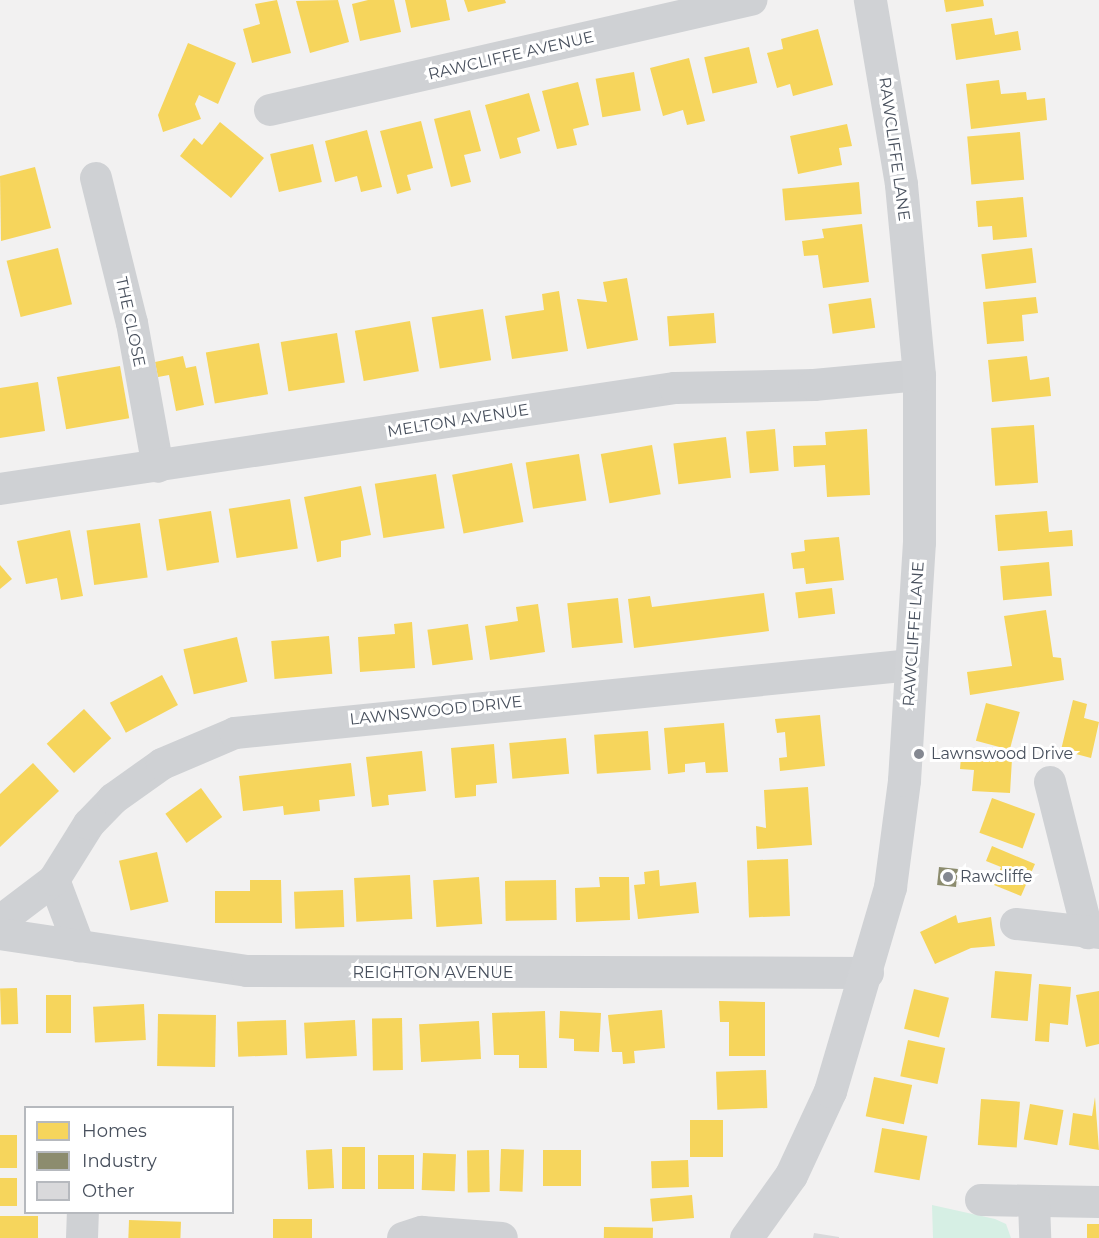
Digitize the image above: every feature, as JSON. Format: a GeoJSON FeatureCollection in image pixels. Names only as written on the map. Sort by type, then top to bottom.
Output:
{"type":"FeatureCollection","features":[{"type":"Feature","properties":{"kind":"street","name":"RAWCLIFFE AVENUE"},"geometry":{"type":"LineString","coordinates":[[270,110],[752,0]]}},
{"type":"Feature","properties":{"kind":"street","name":"RAWCLIFFE LANE"},"geometry":{"type":"LineString","coordinates":[[746,1238],[813,1135],[868,973],[890,887],[912,664],[920,542],[919,375],[901,184],[870,0]]}},
{"type":"Feature","properties":{"kind":"street","name":"THE CLOSE"},"geometry":{"type":"LineString","coordinates":[[96,178],[132,322],[158,467]]}},
{"type":"Feature","properties":{"kind":"street","name":"MELTON AVENUE"},"geometry":{"type":"LineString","coordinates":[[0,489],[675,388],[814,385],[919,375]]}},
{"type":"Feature","properties":{"kind":"street","name":"LAWNSWOOD DRIVE"},"geometry":{"type":"LineString","coordinates":[[0,921],[54,880],[88,825],[113,800],[162,764],[235,733],[912,664]]}},
{"type":"Feature","properties":{"kind":"street"},"geometry":{"type":"LineString","coordinates":[[1016,924],[1093,933],[1072,813],[1050,782]]}},
{"type":"Feature","properties":{"kind":"street"},"geometry":{"type":"LineString","coordinates":[[54,880],[79,946]]}},
{"type":"Feature","properties":{"kind":"street","name":"REIGHTON AVENUE"},"geometry":{"type":"LineString","coordinates":[[0,934],[247,971],[868,973]]}},
{"type":"Feature","properties":{"kind":"street"},"geometry":{"type":"LineString","coordinates":[[981,1200],[1099,1202]]}},
{"type":"Feature","properties":{"kind":"street"},"geometry":{"type":"LineString","coordinates":[[1034,1202],[1035,1238]]}},
{"type":"Feature","properties":{"kind":"street"},"geometry":{"type":"LineString","coordinates":[[82,1238],[83,1214]]}},
{"type":"Feature","properties":{"kind":"street"},"geometry":{"type":"LineString","coordinates":[[403,1238],[422,1232],[501,1238]]}},
{"type":"Feature","properties":{"kind":"green space"},"geometry":{"type":"Polygon","coordinates":[[[932,1205],[995,1219],[1006,1224],[1011,1238],[933,1238],[932,1205]]]}},
{"type":"Feature","properties":{"kind":"building: Homes"},"geometry":{"type":"Polygon","coordinates":[[[277,0],[291,53],[252,63],[243,29],[260,24],[255,4],[277,0]]]}},
{"type":"Feature","properties":{"kind":"building: Homes"},"geometry":{"type":"Polygon","coordinates":[[[338,0],[349,42],[310,53],[296,1],[338,0]]]}},
{"type":"Feature","properties":{"kind":"building: Homes"},"geometry":{"type":"Polygon","coordinates":[[[368,0],[394,0],[401,32],[360,41],[352,4],[368,0]]]}},
{"type":"Feature","properties":{"kind":"building: Homes"},"geometry":{"type":"Polygon","coordinates":[[[405,0],[446,0],[450,20],[411,28],[405,0]]]}},
{"type":"Feature","properties":{"kind":"building: Homes"},"geometry":{"type":"Polygon","coordinates":[[[464,0],[505,0],[506,3],[468,12],[464,0]]]}},
{"type":"Feature","properties":{"kind":"building: Homes"},"geometry":{"type":"Polygon","coordinates":[[[944,0],[983,0],[984,6],[946,12],[944,0]]]}},
{"type":"Feature","properties":{"kind":"building: Homes"},"geometry":{"type":"Polygon","coordinates":[[[992,18],[995,35],[1018,31],[1021,50],[956,60],[951,24],[992,18]]]}},
{"type":"Feature","properties":{"kind":"building: Homes"},"geometry":{"type":"Polygon","coordinates":[[[818,29],[833,85],[793,96],[790,84],[777,88],[767,53],[783,49],[781,39],[818,29]]]}},
{"type":"Feature","properties":{"kind":"building: Homes"},"geometry":{"type":"Polygon","coordinates":[[[188,43],[236,63],[218,104],[199,95],[195,104],[201,119],[163,132],[158,115],[188,43]]]}},
{"type":"Feature","properties":{"kind":"building: Homes"},"geometry":{"type":"Polygon","coordinates":[[[749,47],[757,83],[713,93],[704,57],[749,47]]]}},
{"type":"Feature","properties":{"kind":"building: Homes"},"geometry":{"type":"Polygon","coordinates":[[[689,58],[705,121],[687,125],[683,110],[663,116],[650,68],[689,58]]]}},
{"type":"Feature","properties":{"kind":"building: Homes"},"geometry":{"type":"Polygon","coordinates":[[[634,72],[641,110],[602,117],[596,79],[634,72]]]}},
{"type":"Feature","properties":{"kind":"building: Homes"},"geometry":{"type":"Polygon","coordinates":[[[999,80],[1001,94],[1026,92],[1027,100],[1045,98],[1047,120],[971,129],[966,84],[999,80]]]}},
{"type":"Feature","properties":{"kind":"building: Homes"},"geometry":{"type":"Polygon","coordinates":[[[578,82],[589,125],[573,129],[577,145],[557,149],[542,91],[578,82]]]}},
{"type":"Feature","properties":{"kind":"building: Homes"},"geometry":{"type":"Polygon","coordinates":[[[529,93],[540,131],[517,138],[521,153],[500,159],[485,105],[529,93]]]}},
{"type":"Feature","properties":{"kind":"building: Homes"},"geometry":{"type":"Polygon","coordinates":[[[470,110],[481,151],[464,155],[471,182],[451,187],[434,119],[470,110]]]}},
{"type":"Feature","properties":{"kind":"building: Homes"},"geometry":{"type":"Polygon","coordinates":[[[421,121],[433,168],[407,175],[411,190],[397,194],[380,131],[421,121]]]}},
{"type":"Feature","properties":{"kind":"building: Homes"},"geometry":{"type":"Polygon","coordinates":[[[220,122],[264,158],[231,198],[180,156],[194,138],[202,145],[220,122]]]}},
{"type":"Feature","properties":{"kind":"building: Homes"},"geometry":{"type":"Polygon","coordinates":[[[847,124],[852,146],[839,148],[842,165],[798,174],[790,136],[847,124]]]}},
{"type":"Feature","properties":{"kind":"building: Homes"},"geometry":{"type":"Polygon","coordinates":[[[367,130],[382,187],[361,192],[357,176],[335,182],[325,141],[367,130]]]}},
{"type":"Feature","properties":{"kind":"building: Homes"},"geometry":{"type":"Polygon","coordinates":[[[1020,132],[1024,180],[971,184],[967,137],[1020,132]]]}},
{"type":"Feature","properties":{"kind":"building: Homes"},"geometry":{"type":"Polygon","coordinates":[[[313,144],[322,182],[279,192],[270,154],[313,144]]]}},
{"type":"Feature","properties":{"kind":"building: Homes"},"geometry":{"type":"Polygon","coordinates":[[[35,167],[51,228],[1,241],[0,176],[35,167]]]}},
{"type":"Feature","properties":{"kind":"building: Homes"},"geometry":{"type":"Polygon","coordinates":[[[859,182],[862,214],[785,221],[782,189],[859,182]]]}},
{"type":"Feature","properties":{"kind":"building: Homes"},"geometry":{"type":"Polygon","coordinates":[[[1023,197],[1027,237],[993,240],[992,226],[978,227],[976,201],[1023,197]]]}},
{"type":"Feature","properties":{"kind":"building: Homes"},"geometry":{"type":"Polygon","coordinates":[[[862,224],[869,282],[823,288],[818,255],[804,256],[802,241],[824,238],[822,229],[862,224]]]}},
{"type":"Feature","properties":{"kind":"building: Homes"},"geometry":{"type":"Polygon","coordinates":[[[58,248],[72,304],[21,317],[7,261],[58,248]]]}},
{"type":"Feature","properties":{"kind":"building: Homes"},"geometry":{"type":"Polygon","coordinates":[[[1032,248],[1036,283],[986,289],[981,254],[1032,248]]]}},
{"type":"Feature","properties":{"kind":"building: Homes"},"geometry":{"type":"Polygon","coordinates":[[[627,278],[638,340],[587,349],[577,299],[607,302],[603,282],[627,278]]]}},
{"type":"Feature","properties":{"kind":"building: Homes"},"geometry":{"type":"Polygon","coordinates":[[[559,291],[568,351],[512,359],[505,316],[544,310],[542,294],[559,291]]]}},
{"type":"Feature","properties":{"kind":"building: Homes"},"geometry":{"type":"Polygon","coordinates":[[[1036,297],[1038,313],[1022,315],[1024,341],[987,344],[983,302],[1036,297]]]}},
{"type":"Feature","properties":{"kind":"building: Homes"},"geometry":{"type":"Polygon","coordinates":[[[871,298],[875,328],[833,334],[828,304],[871,298]]]}},
{"type":"Feature","properties":{"kind":"building: Homes"},"geometry":{"type":"Polygon","coordinates":[[[483,309],[491,360],[440,368],[432,317],[483,309]]]}},
{"type":"Feature","properties":{"kind":"building: Homes"},"geometry":{"type":"Polygon","coordinates":[[[714,313],[716,343],[669,346],[667,316],[714,313]]]}},
{"type":"Feature","properties":{"kind":"building: Homes"},"geometry":{"type":"Polygon","coordinates":[[[410,321],[419,371],[364,381],[355,331],[410,321]]]}},
{"type":"Feature","properties":{"kind":"building: Homes"},"geometry":{"type":"Polygon","coordinates":[[[337,333],[345,382],[289,391],[281,342],[337,333]]]}},
{"type":"Feature","properties":{"kind":"building: Homes"},"geometry":{"type":"Polygon","coordinates":[[[259,343],[268,394],[215,404],[206,352],[259,343]]]}},
{"type":"Feature","properties":{"kind":"building: Homes"},"geometry":{"type":"Polygon","coordinates":[[[183,356],[186,368],[196,366],[204,405],[176,411],[169,375],[158,377],[155,362],[183,356]]]}},
{"type":"Feature","properties":{"kind":"building: Homes"},"geometry":{"type":"Polygon","coordinates":[[[1027,356],[1030,380],[1049,377],[1051,396],[992,402],[988,360],[1027,356]]]}},
{"type":"Feature","properties":{"kind":"building: Homes"},"geometry":{"type":"Polygon","coordinates":[[[120,366],[129,418],[66,429],[57,377],[120,366]]]}},
{"type":"Feature","properties":{"kind":"building: Homes"},"geometry":{"type":"Polygon","coordinates":[[[38,382],[45,431],[0,438],[0,388],[38,382]]]}},
{"type":"Feature","properties":{"kind":"building: Homes"},"geometry":{"type":"Polygon","coordinates":[[[1034,425],[1038,483],[995,486],[991,428],[1034,425]]]}},
{"type":"Feature","properties":{"kind":"building: Homes"},"geometry":{"type":"Polygon","coordinates":[[[775,429],[779,471],[750,473],[746,432],[775,429]]]}},
{"type":"Feature","properties":{"kind":"building: Homes"},"geometry":{"type":"Polygon","coordinates":[[[867,429],[870,495],[827,497],[825,465],[794,467],[793,446],[826,445],[825,432],[867,429]]]}},
{"type":"Feature","properties":{"kind":"building: Homes"},"geometry":{"type":"Polygon","coordinates":[[[726,437],[731,478],[678,484],[673,443],[726,437]]]}},
{"type":"Feature","properties":{"kind":"building: Homes"},"geometry":{"type":"Polygon","coordinates":[[[652,445],[661,494],[609,503],[601,454],[652,445]]]}},
{"type":"Feature","properties":{"kind":"building: Homes"},"geometry":{"type":"Polygon","coordinates":[[[579,454],[586,500],[533,509],[526,462],[579,454]]]}},
{"type":"Feature","properties":{"kind":"building: Homes"},"geometry":{"type":"Polygon","coordinates":[[[512,463],[523,522],[464,534],[452,475],[512,463]]]}},
{"type":"Feature","properties":{"kind":"building: Homes"},"geometry":{"type":"Polygon","coordinates":[[[436,474],[445,528],[383,538],[375,484],[436,474]]]}},
{"type":"Feature","properties":{"kind":"building: Homes"},"geometry":{"type":"Polygon","coordinates":[[[361,486],[371,535],[341,541],[341,557],[317,562],[304,497],[361,486]]]}},
{"type":"Feature","properties":{"kind":"building: Homes"},"geometry":{"type":"Polygon","coordinates":[[[290,499],[298,548],[237,558],[229,509],[290,499]]]}},
{"type":"Feature","properties":{"kind":"building: Homes"},"geometry":{"type":"Polygon","coordinates":[[[211,511],[219,562],[167,571],[159,519],[211,511]]]}},
{"type":"Feature","properties":{"kind":"building: Homes"},"geometry":{"type":"Polygon","coordinates":[[[1047,511],[1049,532],[1072,530],[1073,546],[998,551],[995,515],[1047,511]]]}},
{"type":"Feature","properties":{"kind":"building: Homes"},"geometry":{"type":"Polygon","coordinates":[[[140,523],[148,577],[94,585],[87,531],[140,523]]]}},
{"type":"Feature","properties":{"kind":"building: Homes"},"geometry":{"type":"Polygon","coordinates":[[[70,530],[83,596],[61,600],[57,578],[26,584],[17,541],[70,530]]]}},
{"type":"Feature","properties":{"kind":"building: Homes"},"geometry":{"type":"Polygon","coordinates":[[[839,537],[844,580],[806,584],[804,568],[793,569],[791,553],[805,551],[804,540],[839,537]]]}},
{"type":"Feature","properties":{"kind":"building: Homes"},"geometry":{"type":"Polygon","coordinates":[[[1049,562],[1052,596],[1003,600],[1000,566],[1049,562]]]}},
{"type":"Feature","properties":{"kind":"building: Homes"},"geometry":{"type":"Polygon","coordinates":[[[0,565],[12,579],[0,589],[0,565]]]}},
{"type":"Feature","properties":{"kind":"building: Homes"},"geometry":{"type":"Polygon","coordinates":[[[832,588],[835,614],[798,618],[795,593],[832,588]]]}},
{"type":"Feature","properties":{"kind":"building: Homes"},"geometry":{"type":"Polygon","coordinates":[[[764,593],[769,631],[634,648],[628,599],[650,596],[652,607],[764,593]]]}},
{"type":"Feature","properties":{"kind":"building: Homes"},"geometry":{"type":"Polygon","coordinates":[[[618,598],[623,643],[572,648],[567,603],[618,598]]]}},
{"type":"Feature","properties":{"kind":"building: Homes"},"geometry":{"type":"Polygon","coordinates":[[[538,604],[545,652],[490,660],[485,626],[518,621],[516,607],[538,604]]]}},
{"type":"Feature","properties":{"kind":"building: Homes"},"geometry":{"type":"Polygon","coordinates":[[[1046,610],[1053,657],[1061,658],[1064,680],[970,695],[967,672],[1012,666],[1004,616],[1046,610]]]}},
{"type":"Feature","properties":{"kind":"building: Homes"},"geometry":{"type":"Polygon","coordinates":[[[412,622],[415,668],[360,672],[358,637],[395,634],[394,624],[412,622]]]}},
{"type":"Feature","properties":{"kind":"building: Homes"},"geometry":{"type":"Polygon","coordinates":[[[468,624],[473,660],[432,665],[427,630],[468,624]]]}},
{"type":"Feature","properties":{"kind":"building: Homes"},"geometry":{"type":"Polygon","coordinates":[[[329,636],[332,674],[275,679],[271,641],[329,636]]]}},
{"type":"Feature","properties":{"kind":"building: Homes"},"geometry":{"type":"Polygon","coordinates":[[[237,637],[247,682],[194,694],[183,649],[237,637]]]}},
{"type":"Feature","properties":{"kind":"building: Homes"},"geometry":{"type":"Polygon","coordinates":[[[162,675],[178,705],[126,733],[110,703],[162,675]]]}},
{"type":"Feature","properties":{"kind":"building: Homes"},"geometry":{"type":"Polygon","coordinates":[[[1073,700],[1087,704],[1084,718],[1099,722],[1091,758],[1061,750],[1073,700]]]}},
{"type":"Feature","properties":{"kind":"building: Homes"},"geometry":{"type":"Polygon","coordinates":[[[986,703],[1020,712],[1010,750],[976,741],[986,703]]]}},
{"type":"Feature","properties":{"kind":"building: Homes"},"geometry":{"type":"Polygon","coordinates":[[[84,709],[111,738],[74,773],[47,744],[84,709]]]}},
{"type":"Feature","properties":{"kind":"building: Homes"},"geometry":{"type":"Polygon","coordinates":[[[820,715],[825,766],[780,771],[779,758],[787,757],[785,732],[777,733],[775,719],[820,715]]]}},
{"type":"Feature","properties":{"kind":"building: Homes"},"geometry":{"type":"Polygon","coordinates":[[[724,723],[728,772],[706,773],[705,762],[685,764],[685,772],[668,774],[664,728],[724,723]]]}},
{"type":"Feature","properties":{"kind":"building: Homes"},"geometry":{"type":"Polygon","coordinates":[[[648,731],[651,770],[597,774],[594,735],[648,731]]]}},
{"type":"Feature","properties":{"kind":"building: Homes"},"geometry":{"type":"Polygon","coordinates":[[[566,738],[569,774],[512,779],[509,743],[566,738]]]}},
{"type":"Feature","properties":{"kind":"building: Homes"},"geometry":{"type":"Polygon","coordinates":[[[494,744],[497,783],[476,785],[476,796],[455,798],[451,748],[494,744]]]}},
{"type":"Feature","properties":{"kind":"building: Homes"},"geometry":{"type":"Polygon","coordinates":[[[422,751],[426,791],[388,795],[389,805],[372,807],[366,757],[422,751]]]}},
{"type":"Feature","properties":{"kind":"building: Homes"},"geometry":{"type":"Polygon","coordinates":[[[961,757],[1012,759],[1010,793],[972,791],[974,770],[960,769],[961,757]]]}},
{"type":"Feature","properties":{"kind":"building: Homes"},"geometry":{"type":"Polygon","coordinates":[[[33,763],[59,791],[0,847],[0,794],[33,763]]]}},
{"type":"Feature","properties":{"kind":"building: Homes"},"geometry":{"type":"Polygon","coordinates":[[[351,763],[355,796],[319,800],[320,811],[284,815],[283,806],[243,811],[239,776],[351,763]]]}},
{"type":"Feature","properties":{"kind":"building: Homes"},"geometry":{"type":"Polygon","coordinates":[[[808,787],[812,845],[757,849],[756,826],[766,828],[764,790],[808,787]]]}},
{"type":"Feature","properties":{"kind":"building: Homes"},"geometry":{"type":"Polygon","coordinates":[[[201,788],[222,817],[187,843],[165,814],[201,788]]]}},
{"type":"Feature","properties":{"kind":"building: Homes"},"geometry":{"type":"Polygon","coordinates":[[[992,798],[1035,814],[1023,849],[979,833],[992,798]]]}},
{"type":"Feature","properties":{"kind":"building: Homes"},"geometry":{"type":"Polygon","coordinates":[[[992,846],[1035,864],[1021,896],[994,885],[1001,867],[986,861],[992,846]]]}},
{"type":"Feature","properties":{"kind":"building: Homes"},"geometry":{"type":"Polygon","coordinates":[[[157,852],[168,902],[130,910],[119,861],[157,852]]]}},
{"type":"Feature","properties":{"kind":"building: Homes"},"geometry":{"type":"Polygon","coordinates":[[[788,859],[790,916],[749,917],[747,860],[788,859]]]}},
{"type":"Feature","properties":{"kind":"building: Homes"},"geometry":{"type":"Polygon","coordinates":[[[659,870],[660,886],[696,882],[699,913],[638,919],[634,885],[645,884],[644,872],[659,870]]]}},
{"type":"Feature","properties":{"kind":"building: Homes"},"geometry":{"type":"Polygon","coordinates":[[[410,875],[412,919],[356,922],[354,878],[410,875]]]}},
{"type":"Feature","properties":{"kind":"building: Homes"},"geometry":{"type":"Polygon","coordinates":[[[479,877],[482,924],[436,927],[433,880],[479,877]]]}},
{"type":"Feature","properties":{"kind":"building: Homes"},"geometry":{"type":"Polygon","coordinates":[[[599,877],[629,877],[630,920],[576,922],[575,888],[600,887],[599,877]]]}},
{"type":"Feature","properties":{"kind":"building: Homes"},"geometry":{"type":"Polygon","coordinates":[[[250,880],[281,880],[282,923],[215,923],[215,891],[250,891],[250,880]]]}},
{"type":"Feature","properties":{"kind":"building: Homes"},"geometry":{"type":"Polygon","coordinates":[[[556,880],[557,920],[506,921],[505,881],[556,880]]]}},
{"type":"Feature","properties":{"kind":"building: Homes"},"geometry":{"type":"Polygon","coordinates":[[[343,890],[344,927],[295,929],[294,892],[343,890]]]}},
{"type":"Feature","properties":{"kind":"building: Homes"},"geometry":{"type":"Polygon","coordinates":[[[956,915],[958,923],[991,917],[995,946],[971,948],[935,964],[920,932],[956,915]]]}},
{"type":"Feature","properties":{"kind":"building: Homes"},"geometry":{"type":"Polygon","coordinates":[[[995,971],[1032,974],[1028,1021],[991,1018],[995,971]]]}},
{"type":"Feature","properties":{"kind":"building: Homes"},"geometry":{"type":"Polygon","coordinates":[[[1039,984],[1071,987],[1068,1025],[1050,1023],[1049,1042],[1035,1041],[1039,984]]]}},
{"type":"Feature","properties":{"kind":"building: Homes"},"geometry":{"type":"Polygon","coordinates":[[[17,988],[18,1024],[1,1025],[0,989],[17,988]]]}},
{"type":"Feature","properties":{"kind":"building: Homes"},"geometry":{"type":"Polygon","coordinates":[[[914,989],[949,998],[939,1037],[904,1029],[914,989]]]}},
{"type":"Feature","properties":{"kind":"building: Homes"},"geometry":{"type":"Polygon","coordinates":[[[1099,991],[1099,1044],[1086,1047],[1076,995],[1099,991]]]}},
{"type":"Feature","properties":{"kind":"building: Homes"},"geometry":{"type":"Polygon","coordinates":[[[46,995],[71,995],[71,1033],[46,1033],[46,995]]]}},
{"type":"Feature","properties":{"kind":"building: Homes"},"geometry":{"type":"Polygon","coordinates":[[[719,1001],[765,1002],[765,1056],[729,1056],[729,1022],[720,1022],[719,1001]]]}},
{"type":"Feature","properties":{"kind":"building: Homes"},"geometry":{"type":"Polygon","coordinates":[[[144,1004],[146,1040],[95,1043],[93,1007],[144,1004]]]}},
{"type":"Feature","properties":{"kind":"building: Homes"},"geometry":{"type":"Polygon","coordinates":[[[662,1010],[665,1048],[634,1051],[635,1063],[623,1064],[622,1052],[612,1052],[608,1015],[662,1010]]]}},
{"type":"Feature","properties":{"kind":"building: Homes"},"geometry":{"type":"Polygon","coordinates":[[[545,1011],[547,1068],[519,1068],[519,1055],[494,1055],[492,1013],[545,1011]]]}},
{"type":"Feature","properties":{"kind":"building: Homes"},"geometry":{"type":"Polygon","coordinates":[[[560,1011],[601,1013],[599,1052],[574,1051],[574,1039],[559,1038],[560,1011]]]}},
{"type":"Feature","properties":{"kind":"building: Homes"},"geometry":{"type":"Polygon","coordinates":[[[158,1014],[216,1015],[215,1067],[157,1066],[158,1014]]]}},
{"type":"Feature","properties":{"kind":"building: Homes"},"geometry":{"type":"Polygon","coordinates":[[[402,1018],[403,1070],[373,1071],[372,1019],[402,1018]]]}},
{"type":"Feature","properties":{"kind":"building: Homes"},"geometry":{"type":"Polygon","coordinates":[[[286,1020],[287,1055],[238,1057],[237,1022],[286,1020]]]}},
{"type":"Feature","properties":{"kind":"building: Homes"},"geometry":{"type":"Polygon","coordinates":[[[355,1020],[357,1056],[306,1059],[304,1023],[355,1020]]]}},
{"type":"Feature","properties":{"kind":"building: Homes"},"geometry":{"type":"Polygon","coordinates":[[[479,1021],[481,1059],[421,1062],[419,1024],[479,1021]]]}},
{"type":"Feature","properties":{"kind":"building: Homes"},"geometry":{"type":"Polygon","coordinates":[[[908,1040],[945,1048],[937,1084],[900,1076],[908,1040]]]}},
{"type":"Feature","properties":{"kind":"building: Homes"},"geometry":{"type":"Polygon","coordinates":[[[766,1070],[767,1108],[717,1110],[716,1072],[766,1070]]]}},
{"type":"Feature","properties":{"kind":"building: Homes"},"geometry":{"type":"Polygon","coordinates":[[[874,1077],[912,1085],[904,1124],[866,1116],[874,1077]]]}},
{"type":"Feature","properties":{"kind":"building: Homes"},"geometry":{"type":"Polygon","coordinates":[[[1095,1097],[1099,1150],[1069,1145],[1073,1113],[1092,1116],[1095,1097]]]}},
{"type":"Feature","properties":{"kind":"building: Homes"},"geometry":{"type":"Polygon","coordinates":[[[981,1099],[1020,1102],[1017,1148],[978,1145],[981,1099]]]}},
{"type":"Feature","properties":{"kind":"building: Homes"},"geometry":{"type":"Polygon","coordinates":[[[1030,1104],[1063,1110],[1057,1145],[1024,1139],[1030,1104]]]}},
{"type":"Feature","properties":{"kind":"building: Homes"},"geometry":{"type":"Polygon","coordinates":[[[690,1120],[723,1120],[723,1157],[690,1157],[690,1120]]]}},
{"type":"Feature","properties":{"kind":"building: Homes"},"geometry":{"type":"Polygon","coordinates":[[[882,1128],[927,1136],[919,1180],[874,1172],[882,1128]]]}},
{"type":"Feature","properties":{"kind":"building: Homes"},"geometry":{"type":"Polygon","coordinates":[[[0,1135],[17,1135],[17,1168],[0,1168],[0,1135]]]}},
{"type":"Feature","properties":{"kind":"building: Homes"},"geometry":{"type":"Polygon","coordinates":[[[342,1147],[365,1147],[365,1189],[342,1189],[342,1147]]]}},
{"type":"Feature","properties":{"kind":"building: Homes"},"geometry":{"type":"Polygon","coordinates":[[[332,1149],[334,1188],[308,1189],[306,1150],[332,1149]]]}},
{"type":"Feature","properties":{"kind":"building: Homes"},"geometry":{"type":"Polygon","coordinates":[[[501,1149],[524,1150],[523,1192],[500,1191],[501,1149]]]}},
{"type":"Feature","properties":{"kind":"building: Homes"},"geometry":{"type":"Polygon","coordinates":[[[467,1150],[489,1150],[490,1192],[468,1192],[467,1150]]]}},
{"type":"Feature","properties":{"kind":"building: Homes"},"geometry":{"type":"Polygon","coordinates":[[[543,1150],[581,1150],[581,1186],[543,1186],[543,1150]]]}},
{"type":"Feature","properties":{"kind":"building: Homes"},"geometry":{"type":"Polygon","coordinates":[[[423,1153],[456,1154],[455,1191],[422,1190],[423,1153]]]}},
{"type":"Feature","properties":{"kind":"building: Homes"},"geometry":{"type":"Polygon","coordinates":[[[378,1155],[414,1155],[414,1189],[378,1189],[378,1155]]]}},
{"type":"Feature","properties":{"kind":"building: Homes"},"geometry":{"type":"Polygon","coordinates":[[[688,1160],[689,1187],[652,1188],[651,1161],[688,1160]]]}},
{"type":"Feature","properties":{"kind":"building: Homes"},"geometry":{"type":"Polygon","coordinates":[[[0,1178],[17,1178],[17,1206],[0,1206],[0,1178]]]}},
{"type":"Feature","properties":{"kind":"building: Homes"},"geometry":{"type":"Polygon","coordinates":[[[692,1195],[694,1218],[652,1222],[650,1199],[692,1195]]]}},
{"type":"Feature","properties":{"kind":"building: Homes"},"geometry":{"type":"Polygon","coordinates":[[[0,1216],[38,1216],[38,1238],[0,1238],[0,1216]]]}},
{"type":"Feature","properties":{"kind":"building: Homes"},"geometry":{"type":"Polygon","coordinates":[[[273,1219],[312,1219],[312,1238],[273,1238],[273,1219]]]}},
{"type":"Feature","properties":{"kind":"building: Homes"},"geometry":{"type":"Polygon","coordinates":[[[129,1220],[181,1222],[180,1238],[128,1238],[129,1220]]]}},
{"type":"Feature","properties":{"kind":"building: Homes"},"geometry":{"type":"Polygon","coordinates":[[[1087,1224],[1099,1224],[1099,1238],[1087,1238],[1087,1224]]]}},
{"type":"Feature","properties":{"kind":"building: Homes"},"geometry":{"type":"Polygon","coordinates":[[[604,1227],[653,1228],[653,1238],[604,1238],[604,1227]]]}},
{"type":"Feature","properties":{"kind":"building: Industry","name":"Rawcliffe"},"geometry":{"type":"Polygon","coordinates":[[[939,867],[958,869],[956,887],[937,885],[939,867]]]}},
{"type":"Feature","properties":{"kind":"building: Other"},"geometry":{"type":"Polygon","coordinates":[[[814,1233],[839,1237],[839,1238],[813,1238],[814,1233]]]}},
{"type":"Feature","properties":{"kind":"place","name":"Lawnswood Drive"},"geometry":{"type":"Point","coordinates":[919,754]}},
{"type":"Feature","properties":{"kind":"place","name":"Rawcliffe"},"geometry":{"type":"Point","coordinates":[948,877]}}]}
